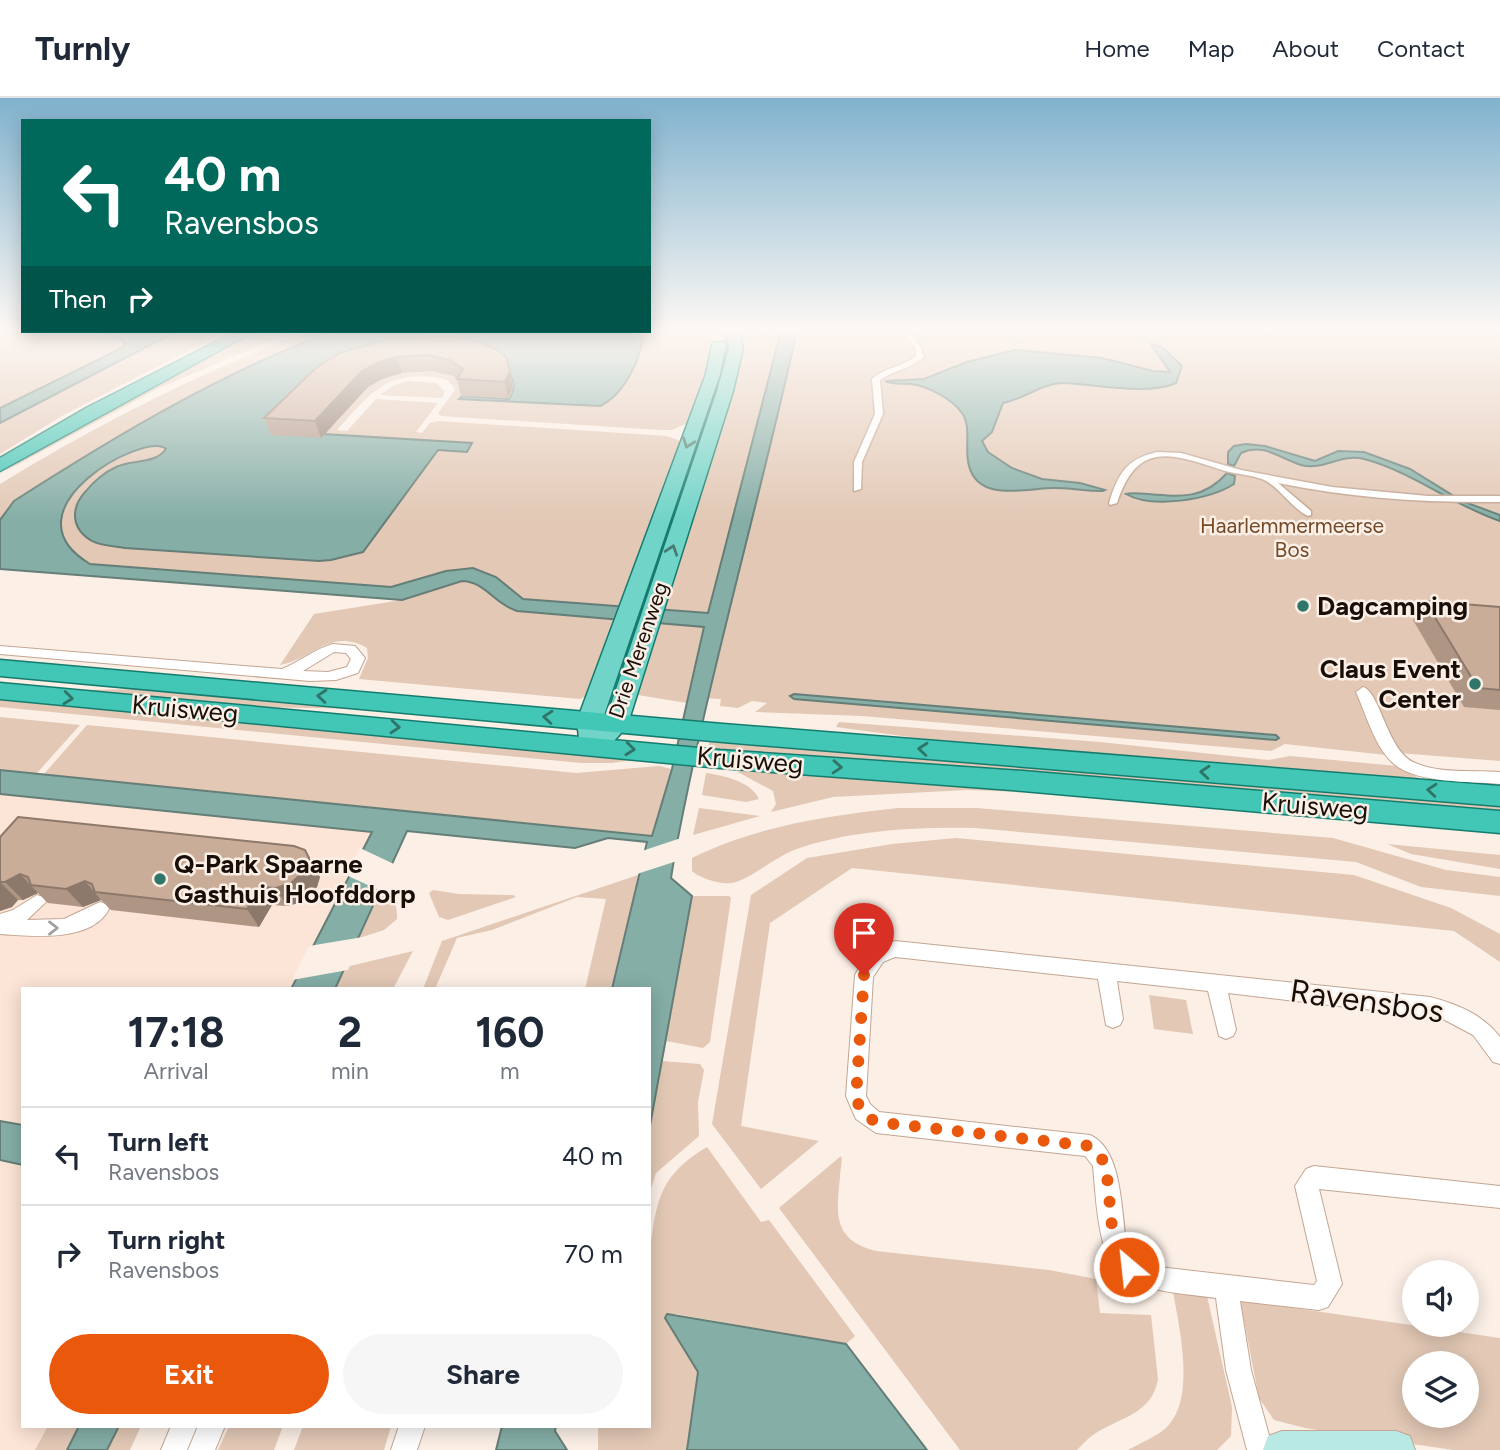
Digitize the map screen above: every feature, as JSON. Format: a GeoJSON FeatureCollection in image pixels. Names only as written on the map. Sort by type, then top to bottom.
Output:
{"type":"FeatureCollection","features":[{"type":"Feature","properties":{"kind":"highway"},"geometry":{"type":"LineString","coordinates":[[0,456],[109,394]]}},
{"type":"Feature","properties":{"kind":"highway"},"geometry":{"type":"LineString","coordinates":[[0,466],[125,394]]}},
{"type":"Feature","properties":{"kind":"highway","name":"Kruisweg"},"geometry":{"type":"LineString","coordinates":[[0,668],[1023,781],[1500,822]]}},
{"type":"Feature","properties":{"kind":"highway","name":"Kruisweg"},"geometry":{"type":"LineString","coordinates":[[0,691],[591,733],[616,723],[671,741]]}},
{"type":"Feature","properties":{"kind":"highway","name":"Kruisweg"},"geometry":{"type":"LineString","coordinates":[[722,746],[1500,796]]}},
{"type":"Feature","properties":{"kind":"main road","name":"Drie Merenweg"},"geometry":{"type":"LineString","coordinates":[[591,733],[622,627],[706,394]]}},
{"type":"Feature","properties":{"kind":"main road","name":"Drie Merenweg"},"geometry":{"type":"LineString","coordinates":[[616,723],[724,394]]}},
{"type":"Feature","properties":{"kind":"main road"},"geometry":{"type":"LineString","coordinates":[[1282,1450],[1396,1450]]}},
{"type":"Feature","properties":{"kind":"street"},"geometry":{"type":"LineString","coordinates":[[857,489],[858,462],[878,414],[877,394]]}},
{"type":"Feature","properties":{"kind":"street"},"geometry":{"type":"LineString","coordinates":[[1113,503],[1126,472],[1142,459],[1154,455],[1188,458],[1312,487],[1446,499],[1500,499]]}},
{"type":"Feature","properties":{"kind":"street"},"geometry":{"type":"LineString","coordinates":[[1266,478],[1308,513]]}},
{"type":"Feature","properties":{"kind":"street","name":"Kruisweg"},"geometry":{"type":"LineString","coordinates":[[0,650],[283,674]]}},
{"type":"Feature","properties":{"kind":"street"},"geometry":{"type":"LineString","coordinates":[[1363,692],[1393,754],[1404,764],[1420,770],[1500,778]]}},
{"type":"Feature","properties":{"kind":"street"},"geometry":{"type":"LineString","coordinates":[[0,924],[19,916],[37,902]]}},
{"type":"Feature","properties":{"kind":"street"},"geometry":{"type":"LineString","coordinates":[[0,924],[66,928],[85,922],[100,909]]}},
{"type":"Feature","properties":{"kind":"street","name":"Ravensbos"},"geometry":{"type":"LineString","coordinates":[[1500,1055],[1493,1040],[1457,1012],[1430,1006],[895,949],[876,956],[864,975],[856,1097],[858,1106],[867,1117],[876,1122],[1090,1146],[1103,1161],[1118,1254],[1129,1267],[1159,1279],[1319,1298],[1330,1284],[1306,1186],[1314,1177],[1500,1197]]}},
{"type":"Feature","properties":{"kind":"street"},"geometry":{"type":"LineString","coordinates":[[1106,970],[1113,1019]]}},
{"type":"Feature","properties":{"kind":"street"},"geometry":{"type":"LineString","coordinates":[[1216,982],[1226,1030]]}},
{"type":"Feature","properties":{"kind":"street"},"geometry":{"type":"LineString","coordinates":[[1227,1288],[1229,1315],[1260,1450]]}},
{"type":"Feature","properties":{"kind":"street"},"geometry":{"type":"LineString","coordinates":[[174,1450],[183,1428]]}},
{"type":"Feature","properties":{"kind":"street"},"geometry":{"type":"LineString","coordinates":[[201,1450],[211,1428]]}},
{"type":"Feature","properties":{"kind":"street"},"geometry":{"type":"LineString","coordinates":[[404,1450],[411,1428]]}},
{"type":"Feature","properties":{"kind":"shaded area"},"geometry":{"type":"Polygon","coordinates":[[[0,789],[381,826],[304,987],[21,987],[21,1428],[92,1428],[82,1450],[0,1450],[0,789]]]}},
{"type":"Feature","properties":{"kind":"green space"},"geometry":{"type":"Polygon","coordinates":[[[0,394],[104,394],[62,416],[0,454],[0,394]]]}},
{"type":"Feature","properties":{"kind":"green space"},"geometry":{"type":"Polygon","coordinates":[[[134,394],[148,394],[0,474],[134,394]]]}},
{"type":"Feature","properties":{"kind":"green space"},"geometry":{"type":"Polygon","coordinates":[[[163,394],[194,394],[14,501],[0,520],[0,484],[163,394]]]}},
{"type":"Feature","properties":{"kind":"green space"},"geometry":{"type":"Polygon","coordinates":[[[356,394],[372,394],[337,430],[347,431],[376,399],[438,403],[416,432],[422,433],[430,423],[438,421],[667,436],[678,440],[682,446],[624,607],[523,599],[460,569],[391,587],[90,564],[67,543],[61,521],[69,499],[86,480],[109,463],[153,446],[166,449],[154,458],[94,542],[125,548],[331,560],[363,550],[438,450],[467,452],[471,443],[324,434],[356,394]]]}},
{"type":"Feature","properties":{"kind":"green space"},"geometry":{"type":"Polygon","coordinates":[[[381,394],[444,394],[442,398],[381,394]]]}},
{"type":"Feature","properties":{"kind":"green space"},"geometry":{"type":"Polygon","coordinates":[[[452,394],[461,394],[460,400],[599,406],[615,394],[700,394],[690,422],[672,430],[441,416],[438,413],[452,394]]]}},
{"type":"Feature","properties":{"kind":"green space"},"geometry":{"type":"Polygon","coordinates":[[[709,394],[717,394],[707,428],[697,444],[688,470],[666,551],[669,518],[709,394]]]}},
{"type":"Feature","properties":{"kind":"green space"},"geometry":{"type":"Polygon","coordinates":[[[721,394],[765,394],[708,613],[662,610],[721,394]]]}},
{"type":"Feature","properties":{"kind":"green space","name":"Haarlemmermeerse Bos"},"geometry":{"type":"Polygon","coordinates":[[[778,394],[1500,394],[1500,761],[1386,752],[1386,755],[1285,744],[1271,751],[862,716],[755,712],[767,703],[752,701],[738,708],[720,706],[721,699],[703,698],[778,394]]]}},
{"type":"Feature","properties":{"kind":"green space"},"geometry":{"type":"Polygon","coordinates":[[[462,581],[483,588],[517,611],[619,620],[593,693],[580,699],[359,679],[368,658],[367,648],[354,642],[343,641],[280,665],[314,614],[402,600],[462,581]]]}},
{"type":"Feature","properties":{"kind":"green space"},"geometry":{"type":"Polygon","coordinates":[[[657,623],[704,627],[687,703],[638,695],[657,623]]]}},
{"type":"Feature","properties":{"kind":"green space"},"geometry":{"type":"Polygon","coordinates":[[[80,690],[203,690],[414,710],[257,707],[80,690]]]}},
{"type":"Feature","properties":{"kind":"green space"},"geometry":{"type":"Polygon","coordinates":[[[0,698],[646,758],[612,763],[581,763],[0,707],[0,698]]]}},
{"type":"Feature","properties":{"kind":"green space"},"geometry":{"type":"Polygon","coordinates":[[[0,717],[80,725],[37,773],[0,770],[0,717]]]}},
{"type":"Feature","properties":{"kind":"green space"},"geometry":{"type":"Polygon","coordinates":[[[839,722],[1100,742],[1268,760],[1290,756],[1397,766],[1424,781],[932,740],[836,727],[839,722]]]}},
{"type":"Feature","properties":{"kind":"green space"},"geometry":{"type":"Polygon","coordinates":[[[87,725],[576,773],[659,766],[672,769],[652,836],[44,774],[87,725]]]}},
{"type":"Feature","properties":{"kind":"green space"},"geometry":{"type":"Polygon","coordinates":[[[711,735],[1492,805],[1500,807],[1500,819],[707,752],[711,735]]]}},
{"type":"Feature","properties":{"kind":"green space"},"geometry":{"type":"Polygon","coordinates":[[[725,765],[1027,792],[966,790],[833,797],[771,812],[776,804],[773,791],[725,765]]]}},
{"type":"Feature","properties":{"kind":"green space"},"geometry":{"type":"Polygon","coordinates":[[[706,773],[743,784],[759,799],[746,802],[702,795],[706,773]]]}},
{"type":"Feature","properties":{"kind":"green space"},"geometry":{"type":"Polygon","coordinates":[[[699,808],[760,816],[693,835],[699,808]]]}},
{"type":"Feature","properties":{"kind":"green space"},"geometry":{"type":"Polygon","coordinates":[[[898,808],[977,808],[1333,838],[1446,870],[1500,877],[1500,896],[1421,887],[1356,862],[975,828],[907,829],[860,834],[815,843],[794,850],[746,878],[732,883],[710,880],[692,871],[692,858],[767,830],[818,819],[898,808]]]}},
{"type":"Feature","properties":{"kind":"green space"},"geometry":{"type":"Polygon","coordinates":[[[956,838],[1354,875],[1451,908],[1500,934],[1500,962],[1454,931],[852,868],[770,923],[741,1126],[819,1141],[761,1189],[712,1124],[751,895],[807,858],[892,844],[956,838]]]}},
{"type":"Feature","properties":{"kind":"green space"},"geometry":{"type":"Polygon","coordinates":[[[1387,844],[1500,855],[1500,869],[1411,854],[1387,844]]]}},
{"type":"Feature","properties":{"kind":"green space"},"geometry":{"type":"Polygon","coordinates":[[[641,874],[613,987],[585,987],[606,899],[577,897],[492,930],[457,938],[436,987],[424,987],[442,941],[641,874]]]}},
{"type":"Feature","properties":{"kind":"green space"},"geometry":{"type":"Polygon","coordinates":[[[433,890],[516,897],[448,920],[439,917],[429,893],[433,890]]]}},
{"type":"Feature","properties":{"kind":"green space"},"geometry":{"type":"Polygon","coordinates":[[[379,894],[394,902],[397,919],[384,930],[359,938],[379,894]]]}},
{"type":"Feature","properties":{"kind":"green space"},"geometry":{"type":"Polygon","coordinates":[[[692,896],[731,898],[710,1042],[703,1048],[666,1041],[692,896]]]}},
{"type":"Feature","properties":{"kind":"green space"},"geometry":{"type":"Polygon","coordinates":[[[413,951],[394,987],[336,987],[346,967],[413,951]]]}},
{"type":"Feature","properties":{"kind":"green space"},"geometry":{"type":"Polygon","coordinates":[[[1149,995],[1186,1000],[1193,1034],[1154,1029],[1149,995]]]}},
{"type":"Feature","properties":{"kind":"green space"},"geometry":{"type":"Polygon","coordinates":[[[662,1061],[700,1064],[704,1070],[698,1102],[699,1136],[656,1173],[651,1189],[651,1120],[662,1061]]]}},
{"type":"Feature","properties":{"kind":"green space"},"geometry":{"type":"Polygon","coordinates":[[[707,1147],[761,1222],[769,1220],[855,1336],[846,1344],[676,1314],[665,1318],[698,1372],[687,1450],[598,1450],[598,1428],[651,1428],[651,1242],[654,1220],[662,1192],[678,1169],[707,1147]]]}},
{"type":"Feature","properties":{"kind":"green space"},"geometry":{"type":"Polygon","coordinates":[[[841,1156],[838,1203],[840,1224],[852,1240],[862,1246],[876,1251],[1049,1270],[1096,1279],[1100,1313],[1151,1315],[1158,1379],[1149,1400],[1133,1414],[1093,1435],[1077,1450],[960,1450],[779,1208],[841,1156]]]}},
{"type":"Feature","properties":{"kind":"green space"},"geometry":{"type":"Polygon","coordinates":[[[1173,1291],[1207,1296],[1232,1407],[1231,1436],[1217,1450],[1128,1450],[1166,1428],[1181,1400],[1182,1343],[1173,1291]]]}},
{"type":"Feature","properties":{"kind":"green space"},"geometry":{"type":"Polygon","coordinates":[[[1240,1300],[1402,1324],[1402,1337],[1479,1335],[1500,1338],[1500,1450],[1453,1450],[1305,1428],[1274,1420],[1259,1398],[1240,1300]]]}},
{"type":"Feature","properties":{"kind":"green space"},"geometry":{"type":"Polygon","coordinates":[[[47,1428],[78,1428],[67,1450],[35,1450],[47,1428]]]}},
{"type":"Feature","properties":{"kind":"green space"},"geometry":{"type":"Polygon","coordinates":[[[118,1428],[140,1428],[130,1450],[107,1450],[118,1428]]]}},
{"type":"Feature","properties":{"kind":"green space"},"geometry":{"type":"Polygon","coordinates":[[[228,1428],[282,1428],[274,1450],[218,1450],[228,1428]]]}},
{"type":"Feature","properties":{"kind":"green space"},"geometry":{"type":"Polygon","coordinates":[[[302,1428],[390,1428],[384,1450],[294,1450],[302,1428]]]}},
{"type":"Feature","properties":{"kind":"water"},"geometry":{"type":"Polygon","coordinates":[[[28,394],[56,394],[0,423],[0,408],[28,394]]]}},
{"type":"Feature","properties":{"kind":"water"},"geometry":{"type":"Polygon","coordinates":[[[194,394],[356,394],[324,434],[472,443],[467,452],[438,450],[363,552],[319,561],[125,548],[92,541],[80,531],[75,518],[77,504],[89,488],[112,469],[149,460],[166,449],[153,446],[133,451],[109,463],[87,479],[69,499],[61,521],[67,543],[90,564],[391,587],[446,571],[473,568],[496,577],[523,599],[708,613],[765,394],[783,394],[717,660],[674,859],[671,878],[692,896],[651,1120],[651,987],[612,987],[647,842],[608,838],[575,848],[407,831],[336,987],[292,987],[372,832],[0,794],[0,770],[652,836],[672,769],[704,627],[517,611],[477,585],[462,581],[402,600],[0,569],[0,520],[14,501],[194,394]]]}},
{"type":"Feature","properties":{"kind":"water"},"geometry":{"type":"Polygon","coordinates":[[[511,394],[616,394],[600,406],[459,399],[462,396],[509,399],[511,394]]]}},
{"type":"Feature","properties":{"kind":"water"},"geometry":{"type":"Polygon","coordinates":[[[939,394],[1027,394],[1003,403],[992,432],[982,441],[988,452],[1012,468],[1042,479],[1080,483],[1105,490],[1054,488],[1005,491],[983,485],[974,478],[969,466],[965,419],[958,408],[939,394]]]}},
{"type":"Feature","properties":{"kind":"water"},"geometry":{"type":"Polygon","coordinates":[[[1234,446],[1265,446],[1315,461],[1338,451],[1364,452],[1410,469],[1462,501],[1500,515],[1500,521],[1399,472],[1364,459],[1348,458],[1309,466],[1257,449],[1241,453],[1234,466],[1228,464],[1228,452],[1234,446]]]}},
{"type":"Feature","properties":{"kind":"water"},"geometry":{"type":"Polygon","coordinates":[[[1227,473],[1235,476],[1234,484],[1196,498],[1165,502],[1137,499],[1126,494],[1192,494],[1210,488],[1227,473]]]}},
{"type":"Feature","properties":{"kind":"water"},"geometry":{"type":"Polygon","coordinates":[[[794,694],[1276,735],[1279,738],[1276,740],[794,699],[790,696],[794,694]]]}},
{"type":"Feature","properties":{"kind":"water"},"geometry":{"type":"Polygon","coordinates":[[[0,1121],[21,1125],[21,1165],[0,1160],[0,1121]]]}},
{"type":"Feature","properties":{"kind":"water"},"geometry":{"type":"Polygon","coordinates":[[[667,1314],[846,1344],[927,1450],[687,1450],[698,1372],[665,1318],[667,1314]]]}},
{"type":"Feature","properties":{"kind":"water"},"geometry":{"type":"Polygon","coordinates":[[[78,1428],[118,1428],[107,1450],[67,1450],[78,1428]]]}},
{"type":"Feature","properties":{"kind":"water"},"geometry":{"type":"Polygon","coordinates":[[[502,1428],[556,1428],[567,1450],[496,1450],[502,1428]]]}},
{"type":"Feature","properties":{"kind":"pier"},"geometry":{"type":"Polygon","coordinates":[[[681,838],[677,861],[637,874],[642,851],[681,838]]]}},
{"type":"Feature","properties":{"kind":"pier"},"geometry":{"type":"Polygon","coordinates":[[[360,848],[396,865],[383,892],[346,875],[360,848]]]}},
{"type":"Feature","properties":{"kind":"pier"},"geometry":{"type":"Polygon","coordinates":[[[363,937],[348,970],[292,980],[309,946],[363,937]]]}},
{"type":"Feature","properties":{"kind":"building"},"geometry":{"type":"Polygon","coordinates":[[[289,394],[340,394],[315,421],[264,418],[289,394]]]}},
{"type":"Feature","properties":{"kind":"building"},"geometry":{"type":"Polygon","coordinates":[[[1425,601],[1500,607],[1500,690],[1478,688],[1425,601]]]}},
{"type":"Feature","properties":{"kind":"building","name":"Q-Park Spaarne Gasthuis Hoofddorp"},"geometry":{"type":"Polygon","coordinates":[[[18,817],[294,846],[305,850],[309,858],[307,869],[291,883],[276,888],[260,887],[247,909],[95,892],[92,884],[85,881],[66,889],[31,885],[28,877],[20,874],[0,882],[0,837],[18,817]]]}},
{"type":"Feature","properties":{"kind":"place","name":"Dagcamping"},"geometry":{"type":"Point","coordinates":[1303,606]}},
{"type":"Feature","properties":{"kind":"place","name":"Claus Event Center"},"geometry":{"type":"Point","coordinates":[1475,684]}},
{"type":"Feature","properties":{"kind":"place","name":"Q-Park Spaarne Gasthuis Hoofddorp"},"geometry":{"type":"Point","coordinates":[160,879]}},
{"type":"Feature","properties":{"kind":"route"},"geometry":{"type":"LineString","coordinates":[[864,975],[856,1097],[858,1106],[867,1117],[876,1122],[1090,1146],[1103,1161],[1114,1240],[1118,1254],[1129,1267]]}}]}
